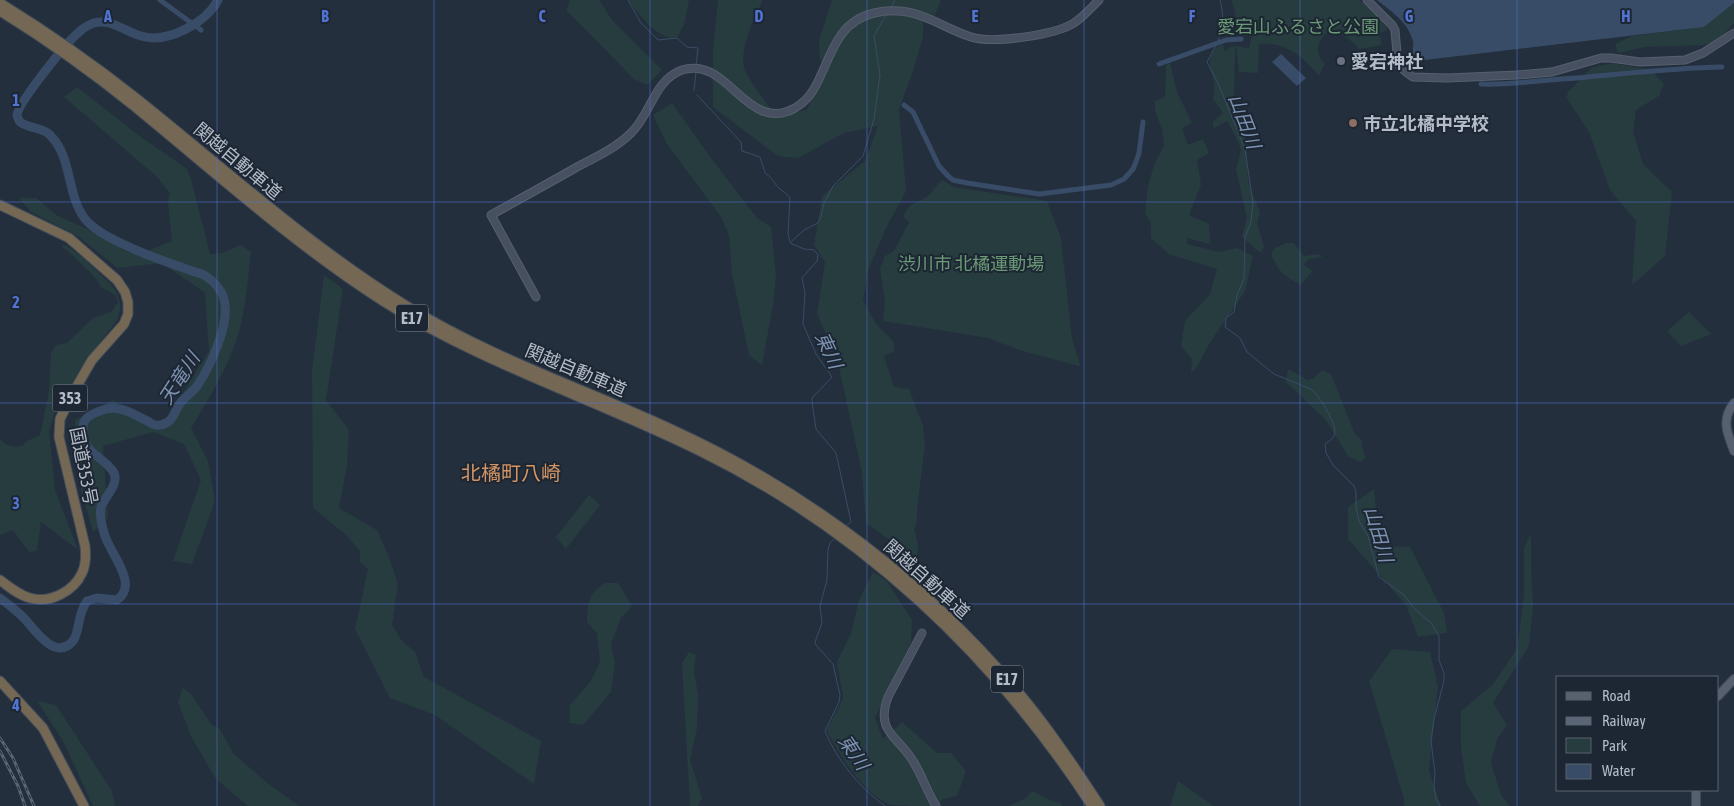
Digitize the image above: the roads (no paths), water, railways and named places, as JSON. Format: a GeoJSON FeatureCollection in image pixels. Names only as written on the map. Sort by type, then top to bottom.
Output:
{"type":"FeatureCollection","features":[{"type":"Feature","properties":{"kind":"highway","name":"関越自動車道"},"geometry":{"type":"LineString","coordinates":[[0,3],[137,99],[306,237],[353,272],[408,308],[494,353],[705,445],[754,472],[798,503],[847,532],[961,631],[1014,687],[1062,750],[1100,806]]}},
{"type":"Feature","properties":{"kind":"highway","name":"関越自動車道"},"geometry":{"type":"LineString","coordinates":[[0,11],[50,39]]}},
{"type":"Feature","properties":{"kind":"highway","name":"国道353号"},"geometry":{"type":"LineString","coordinates":[[0,205],[61,233],[76,243],[117,280],[125,292],[128,308],[124,324],[92,360],[80,380],[62,415],[59,425],[59,437],[85,546],[82,574],[69,589],[55,598],[45,600],[35,600],[26,597],[0,580]]}},
{"type":"Feature","properties":{"kind":"highway","name":"関越自動車道"},"geometry":{"type":"LineString","coordinates":[[893,573],[1000,682],[1057,754],[1092,806]]}},
{"type":"Feature","properties":{"kind":"highway"},"geometry":{"type":"LineString","coordinates":[[0,682],[43,728],[84,806]]}},
{"type":"Feature","properties":{"kind":"main road"},"geometry":{"type":"LineString","coordinates":[[1734,402],[1725,420],[1734,451]]}},
{"type":"Feature","properties":{"kind":"main road"},"geometry":{"type":"LineString","coordinates":[[1719,695],[1734,679]]}},
{"type":"Feature","properties":{"kind":"main road"},"geometry":{"type":"LineString","coordinates":[[1696,791],[1696,806]]}},
{"type":"Feature","properties":{"kind":"street"},"geometry":{"type":"LineString","coordinates":[[536,297],[491,215],[622,141],[640,123],[658,90],[674,74],[693,68],[705,70],[720,77],[754,107],[769,113],[787,112],[800,106],[806,100],[815,87],[834,46],[844,32],[856,22],[872,14],[898,11],[912,12],[970,37],[983,40],[1002,40],[1066,27],[1080,18],[1099,0]]}},
{"type":"Feature","properties":{"kind":"street"},"geometry":{"type":"LineString","coordinates":[[1367,0],[1392,25],[1395,30],[1398,65],[1414,77],[1447,78],[1517,75],[1566,69],[1593,60],[1611,58],[1640,62],[1686,60],[1704,53],[1734,33]]}},
{"type":"Feature","properties":{"kind":"street"},"geometry":{"type":"LineString","coordinates":[[922,633],[888,697],[884,720],[889,732],[913,760],[930,798],[936,806]]}},
{"type":"Feature","properties":{"kind":"water"},"geometry":{"type":"Polygon","coordinates":[[[1377,0],[1734,0],[1734,3],[1704,27],[1416,61],[1413,41],[1407,28],[1403,22],[1377,0]]]}},
{"type":"Feature","properties":{"kind":"water"},"geometry":{"type":"Polygon","coordinates":[[[1281,54],[1306,78],[1297,86],[1272,62],[1281,54]]]}},
{"type":"Feature","properties":{"kind":"waterway"},"geometry":{"type":"LineString","coordinates":[[160,0],[201,30]]}},
{"type":"Feature","properties":{"kind":"waterway","name":"天竜川"},"geometry":{"type":"LineString","coordinates":[[0,598],[21,615],[46,642],[59,648],[73,641],[87,601],[97,598],[117,600],[123,593],[125,586],[124,577],[103,530],[100,510],[112,489],[115,475],[108,465],[88,448],[85,443],[83,437],[84,422],[92,414],[113,408],[131,413],[156,425],[168,422],[181,402],[197,386],[207,369],[221,336],[225,314],[225,305],[221,292],[204,275],[140,252],[94,228],[79,209],[66,165],[57,144],[47,132],[20,122],[17,115],[19,108],[54,60],[72,39],[88,26],[94,23],[106,22],[141,36],[151,38],[162,37],[185,30],[195,24],[205,16],[218,0]]}},
{"type":"Feature","properties":{"kind":"waterway"},"geometry":{"type":"LineString","coordinates":[[628,0],[641,23],[658,40],[677,38],[687,47],[698,48],[696,66]]}},
{"type":"Feature","properties":{"kind":"waterway","name":"東川"},"geometry":{"type":"LineString","coordinates":[[891,7],[895,0]]}},
{"type":"Feature","properties":{"kind":"waterway","name":"山田川"},"geometry":{"type":"LineString","coordinates":[[1220,0],[1223,18],[1221,32],[1207,62],[1218,83],[1245,149],[1253,204],[1251,222],[1245,237],[1244,279],[1237,295],[1234,312],[1226,318],[1225,327],[1240,338],[1247,352],[1274,374],[1311,389],[1322,402],[1330,415],[1335,432],[1333,438],[1325,444],[1326,453],[1333,465],[1354,486],[1359,521],[1368,536],[1379,577],[1404,595],[1415,609],[1431,623],[1439,636],[1439,660],[1444,673],[1444,681],[1434,719],[1431,741],[1435,773],[1434,786],[1436,799],[1440,806]]}},
{"type":"Feature","properties":{"kind":"waterway","name":"東川"},"geometry":{"type":"LineString","coordinates":[[791,242],[804,230],[818,223],[824,203],[833,186],[863,156],[874,119],[880,75],[874,36],[886,15]]}},
{"type":"Feature","properties":{"kind":"waterway"},"geometry":{"type":"LineString","coordinates":[[1159,64],[1226,40],[1241,39]]}},
{"type":"Feature","properties":{"kind":"waterway"},"geometry":{"type":"LineString","coordinates":[[1481,84],[1516,83],[1658,70],[1722,67]]}},
{"type":"Feature","properties":{"kind":"waterway"},"geometry":{"type":"LineString","coordinates":[[694,91],[696,72]]}},
{"type":"Feature","properties":{"kind":"waterway"},"geometry":{"type":"LineString","coordinates":[[697,95],[741,142],[742,151],[760,157],[765,173],[790,198],[788,234],[790,242]]}},
{"type":"Feature","properties":{"kind":"waterway"},"geometry":{"type":"LineString","coordinates":[[904,105],[913,112],[939,166],[953,180],[1039,194],[1111,185],[1124,179],[1133,169],[1139,153],[1143,122]]}},
{"type":"Feature","properties":{"kind":"waterway","name":"東川"},"geometry":{"type":"LineString","coordinates":[[790,243],[804,249],[814,250],[818,255],[817,261],[802,278],[805,293],[803,324],[816,354],[832,377],[812,398],[812,402],[816,429],[836,453],[851,522],[846,526]]}},
{"type":"Feature","properties":{"kind":"waterway","name":"東川"},"geometry":{"type":"LineString","coordinates":[[835,538],[830,543],[828,549],[827,580],[820,606],[822,623],[815,642],[833,664],[840,695],[839,702],[825,731],[842,762],[858,782],[885,806]]}},
{"type":"Feature","properties":{"kind":"railway"},"geometry":{"type":"LineString","coordinates":[[0,738],[13,758],[34,806]]}},
{"type":"Feature","properties":{"kind":"railway"},"geometry":{"type":"LineString","coordinates":[[0,751],[18,786],[25,806]]}},
{"type":"Feature","properties":{"kind":"place","name":"愛宕神社"},"geometry":{"type":"Point","coordinates":[1341,61]}},
{"type":"Feature","properties":{"kind":"place","name":"市立北橘中学校"},"geometry":{"type":"Point","coordinates":[1353,123]}},
{"type":"Feature","properties":{"kind":"district","name":"北橘町八崎"},"geometry":{"type":"Point","coordinates":[511,472]}},
{"type":"Feature","properties":{"kind":"park label","name":"愛宕山ふるさと公園"},"geometry":{"type":"Point","coordinates":[1298,26]}},
{"type":"Feature","properties":{"kind":"park label","name":"渋川市 北橘運動場"},"geometry":{"type":"Point","coordinates":[971,263]}}]}
